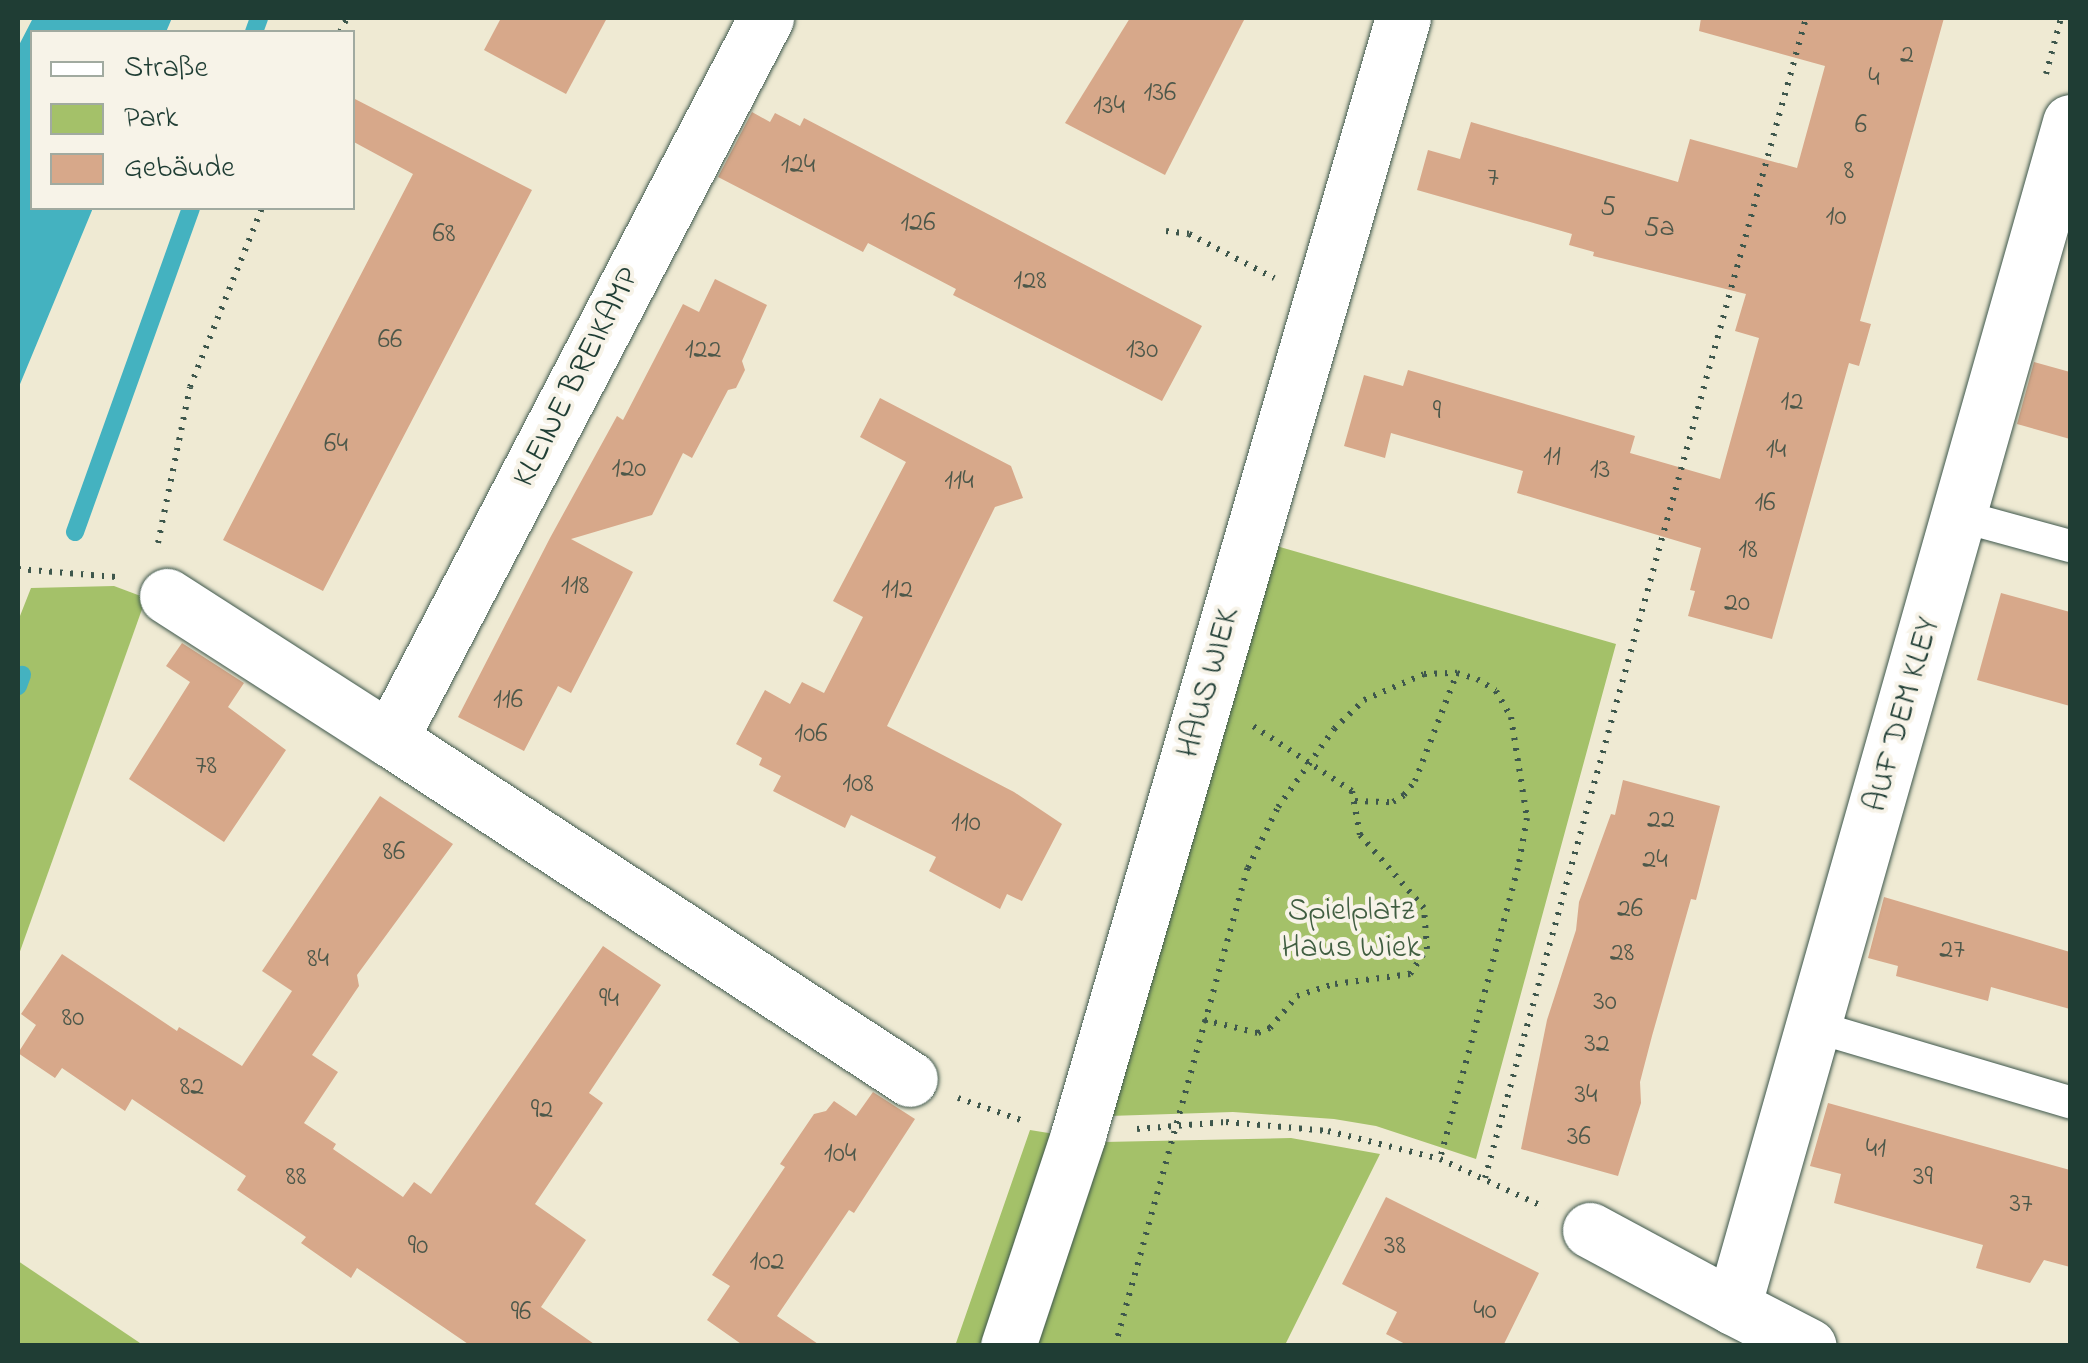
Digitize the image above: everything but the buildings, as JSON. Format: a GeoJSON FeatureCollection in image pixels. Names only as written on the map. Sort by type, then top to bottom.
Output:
{"type":"FeatureCollection","features":[{"type":"Feature","properties":{"kind":"street","name":"KLEINE BREIKAMP"},"geometry":{"type":"LineString","coordinates":[[390,739],[766,18]]}},
{"type":"Feature","properties":{"kind":"street","name":"HAUS WIEK"},"geometry":{"type":"LineString","coordinates":[[1008,1346],[1078,1134],[1404,18]]}},
{"type":"Feature","properties":{"kind":"street","name":"AUF DEM KLEY"},"geometry":{"type":"LineString","coordinates":[[1733,1307],[1816,1027],[2070,122]]}},
{"type":"Feature","properties":{"kind":"street"},"geometry":{"type":"LineString","coordinates":[[159,576],[390,739],[910,1079]]}},
{"type":"Feature","properties":{"kind":"street"},"geometry":{"type":"LineString","coordinates":[[1590,1230],[1809,1346]]}},
{"type":"Feature","properties":{"kind":"lane"},"geometry":{"type":"LineString","coordinates":[[1960,516],[2070,546]]}},
{"type":"Feature","properties":{"kind":"lane"},"geometry":{"type":"LineString","coordinates":[[1816,1027],[2070,1102]]}},
{"type":"Feature","properties":{"kind":"path"},"geometry":{"type":"LineString","coordinates":[[1486,1178],[1806,18]]}},
{"type":"Feature","properties":{"kind":"path"},"geometry":{"type":"LineString","coordinates":[[159,576],[158,544],[190,387],[261,210]]}},
{"type":"Feature","properties":{"kind":"path"},"geometry":{"type":"LineString","coordinates":[[1166,231],[1189,234],[1321,302]]}},
{"type":"Feature","properties":{"kind":"path"},"geometry":{"type":"LineString","coordinates":[[18,569],[117,577]]}},
{"type":"Feature","properties":{"kind":"path"},"geometry":{"type":"LineString","coordinates":[[1115,1346],[1248,868],[1278,807],[1310,761],[1364,700],[1424,674],[1457,673],[1478,679],[1496,692],[1511,717],[1527,818],[1518,868],[1440,1159]]}},
{"type":"Feature","properties":{"kind":"path"},"geometry":{"type":"LineString","coordinates":[[1355,801],[1393,802],[1404,795],[1415,781],[1457,673]]}},
{"type":"Feature","properties":{"kind":"path"},"geometry":{"type":"LineString","coordinates":[[1204,1020],[1258,1033],[1270,1028],[1288,1004],[1310,991],[1410,974],[1421,964],[1429,937],[1424,908],[1360,835],[1352,791],[1310,761]]}},
{"type":"Feature","properties":{"kind":"path"},"geometry":{"type":"LineString","coordinates":[[910,1079],[1008,1117],[1078,1134],[1226,1122],[1286,1124],[1370,1140],[1440,1159],[1590,1230]]}},
{"type":"Feature","properties":{"kind":"green space","name":"Spielplatz Haus Wiek"},"geometry":{"type":"Polygon","coordinates":[[[1273,545],[1616,644],[1476,1159],[1376,1126],[1334,1119],[1233,1112],[1109,1116],[1273,545]]]}},
{"type":"Feature","properties":{"kind":"green space"},"geometry":{"type":"Polygon","coordinates":[[[114,586],[146,598],[18,957],[18,621],[31,588],[114,586]]]}},
{"type":"Feature","properties":{"kind":"green space"},"geometry":{"type":"Polygon","coordinates":[[[1030,1130],[1104,1142],[1291,1138],[1380,1154],[1285,1345],[955,1346],[1030,1130]]]}},
{"type":"Feature","properties":{"kind":"green space"},"geometry":{"type":"Polygon","coordinates":[[[18,1261],[143,1345],[18,1345],[18,1261]]]}},
{"type":"Feature","properties":{"kind":"water"},"geometry":{"type":"Polygon","coordinates":[[[33,18],[172,18],[167,30],[30,30],[30,210],[92,210],[18,389],[18,47],[33,18]]]}},
{"type":"Feature","properties":{"kind":"waterway"},"geometry":{"type":"LineString","coordinates":[[255,30],[259,18]]}},
{"type":"Feature","properties":{"kind":"waterway"},"geometry":{"type":"LineString","coordinates":[[75,532],[190,210]]}},
{"type":"Feature","properties":{"kind":"waterway"},"geometry":{"type":"LineString","coordinates":[[18,686],[22,675]]}}]}
